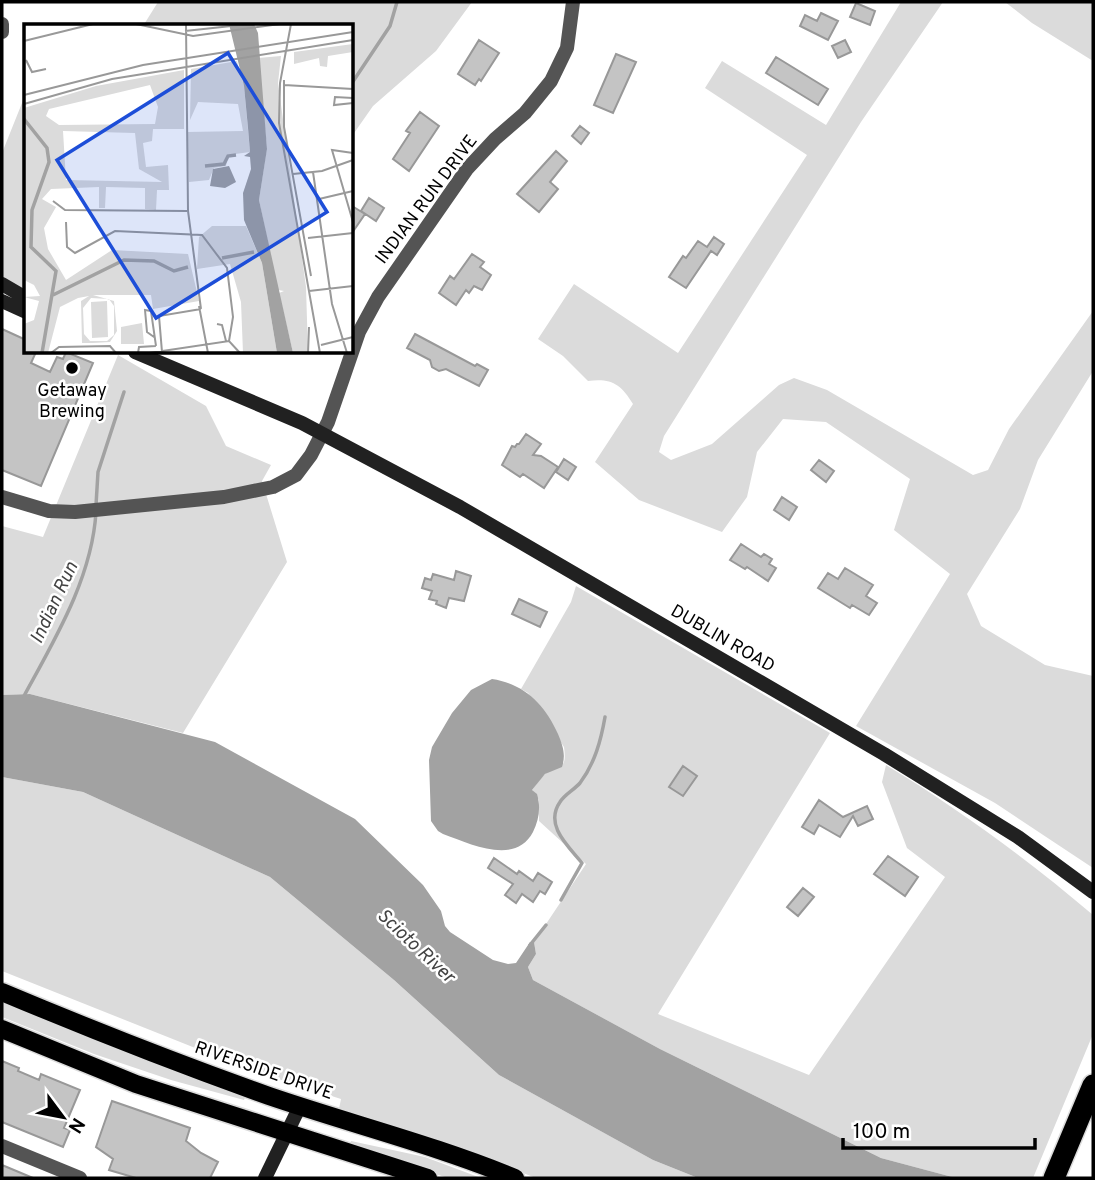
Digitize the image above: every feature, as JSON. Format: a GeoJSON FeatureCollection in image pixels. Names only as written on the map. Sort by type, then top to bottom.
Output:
{"type":"FeatureCollection","features":[{"type":"Feature","properties":{"kind":"highway"},"geometry":{"type":"LineString","coordinates":[[1054,1178],[1093,1086]]}},
{"type":"Feature","properties":{"kind":"main road"},"geometry":{"type":"LineString","coordinates":[[2,284],[24,297]]}},
{"type":"Feature","properties":{"kind":"main road"},"geometry":{"type":"LineString","coordinates":[[2,301],[24,311]]}},
{"type":"Feature","properties":{"kind":"main road","name":"DUBLIN ROAD"},"geometry":{"type":"LineString","coordinates":[[140,354],[323,433],[460,507],[884,754],[1018,837],[1093,892]]}},
{"type":"Feature","properties":{"kind":"main road","name":"RIVERSIDE DRIVE"},"geometry":{"type":"LineString","coordinates":[[2,992],[146,1051],[300,1106],[462,1157],[515,1178]]}},
{"type":"Feature","properties":{"kind":"main road"},"geometry":{"type":"LineString","coordinates":[[2,1029],[136,1084],[428,1178]]}},
{"type":"Feature","properties":{"kind":"main road"},"geometry":{"type":"LineString","coordinates":[[265,1178],[300,1106]]}},
{"type":"Feature","properties":{"kind":"street","name":"INDIAN RUN DRIVE"},"geometry":{"type":"LineString","coordinates":[[354,346],[366,316],[467,169],[495,139],[525,113],[551,81],[567,48],[573,2]]}},
{"type":"Feature","properties":{"kind":"street"},"geometry":{"type":"LineString","coordinates":[[2,24],[2,32]]}},
{"type":"Feature","properties":{"kind":"street","name":"INDIAN RUN DRIVE"},"geometry":{"type":"LineString","coordinates":[[2,497],[49,511],[75,512],[224,496],[274,487],[296,475],[311,455],[339,395],[351,354]]}},
{"type":"Feature","properties":{"kind":"street"},"geometry":{"type":"LineString","coordinates":[[2,1146],[80,1178]]}},
{"type":"Feature","properties":{"kind":"shaded area"},"geometry":{"type":"Polygon","coordinates":[[[158,2],[472,2],[436,51],[373,106],[354,133],[354,24],[144,24],[158,2]]]}},
{"type":"Feature","properties":{"kind":"shaded area"},"geometry":{"type":"Polygon","coordinates":[[[901,2],[943,2],[861,122],[664,436],[659,452],[671,460],[712,444],[779,385],[794,378],[827,390],[973,475],[988,470],[1009,429],[1093,311],[1093,371],[1038,460],[1020,509],[967,594],[981,626],[1045,665],[1093,676],[1093,868],[995,803],[856,726],[950,574],[894,530],[910,479],[826,422],[783,419],[757,452],[747,497],[722,532],[639,500],[595,462],[633,404],[620,387],[609,382],[588,381],[563,356],[538,339],[574,284],[678,353],[807,155],[705,88],[722,61],[826,125],[901,2]]]}},
{"type":"Feature","properties":{"kind":"shaded area"},"geometry":{"type":"Polygon","coordinates":[[[1005,2],[1093,2],[1093,61],[1032,23],[1005,2]]]}},
{"type":"Feature","properties":{"kind":"shaded area"},"geometry":{"type":"Polygon","coordinates":[[[24,98],[24,294],[2,285],[2,153],[24,98]]]}},
{"type":"Feature","properties":{"kind":"shaded area"},"geometry":{"type":"Polygon","coordinates":[[[118,355],[206,406],[226,446],[271,465],[262,481],[287,562],[183,733],[30,694],[2,695],[2,526],[43,537],[118,355]]]}},
{"type":"Feature","properties":{"kind":"shaded area"},"geometry":{"type":"Polygon","coordinates":[[[576,586],[830,733],[658,1014],[809,1075],[945,877],[907,848],[882,782],[886,765],[992,836],[1093,915],[1093,1034],[1033,1178],[956,1178],[881,1158],[660,1049],[533,980],[528,967],[536,954],[534,942],[586,864],[539,821],[539,800],[532,790],[541,778],[564,763],[565,754],[564,747],[528,693],[521,689],[571,602],[576,586]]]}},
{"type":"Feature","properties":{"kind":"shaded area"},"geometry":{"type":"Polygon","coordinates":[[[2,777],[83,792],[270,877],[394,980],[499,1075],[653,1160],[698,1178],[536,1178],[433,1138],[339,1109],[341,1099],[253,1071],[2,971],[2,777]]]}},
{"type":"Feature","properties":{"kind":"shaded area"},"geometry":{"type":"Polygon","coordinates":[[[2,1000],[246,1095],[244,1100],[171,1080],[94,1054],[2,1017],[2,1000]]]}},
{"type":"Feature","properties":{"kind":"shaded area"},"geometry":{"type":"Polygon","coordinates":[[[351,1141],[425,1157],[481,1178],[448,1178],[349,1146],[351,1141]]]}},
{"type":"Feature","properties":{"kind":"water"},"geometry":{"type":"Polygon","coordinates":[[[492,679],[524,691],[540,705],[558,734],[564,754],[562,767],[545,774],[532,790],[537,794],[539,809],[533,832],[525,842],[504,850],[479,847],[443,834],[431,821],[429,760],[432,747],[452,713],[471,690],[492,679]]]}},
{"type":"Feature","properties":{"kind":"water","name":"Scioto River"},"geometry":{"type":"Polygon","coordinates":[[[30,694],[215,742],[355,819],[423,885],[441,911],[445,926],[450,932],[493,960],[516,963],[530,942],[534,942],[536,954],[528,967],[533,980],[660,1049],[881,1158],[956,1178],[698,1178],[653,1160],[499,1075],[394,980],[270,877],[83,792],[2,777],[2,695],[30,694]]]}},
{"type":"Feature","properties":{"kind":"building"},"geometry":{"type":"Polygon","coordinates":[[[856,3],[875,11],[870,25],[850,17],[856,3]]]}},
{"type":"Feature","properties":{"kind":"building"},"geometry":{"type":"Polygon","coordinates":[[[821,13],[838,21],[828,40],[800,26],[805,15],[817,21],[821,13]]]}},
{"type":"Feature","properties":{"kind":"building"},"geometry":{"type":"Polygon","coordinates":[[[479,40],[499,53],[481,81],[479,79],[475,85],[458,74],[479,40]]]}},
{"type":"Feature","properties":{"kind":"building"},"geometry":{"type":"Polygon","coordinates":[[[845,40],[851,52],[838,58],[832,46],[845,40]]]}},
{"type":"Feature","properties":{"kind":"building"},"geometry":{"type":"Polygon","coordinates":[[[616,54],[636,62],[613,113],[594,105],[616,54]]]}},
{"type":"Feature","properties":{"kind":"building"},"geometry":{"type":"Polygon","coordinates":[[[776,57],[828,89],[818,105],[766,73],[776,57]]]}},
{"type":"Feature","properties":{"kind":"building"},"geometry":{"type":"Polygon","coordinates":[[[420,112],[439,126],[409,171],[393,159],[410,133],[406,131],[420,112]]]}},
{"type":"Feature","properties":{"kind":"building"},"geometry":{"type":"Polygon","coordinates":[[[580,126],[589,133],[581,144],[572,136],[580,126]]]}},
{"type":"Feature","properties":{"kind":"building"},"geometry":{"type":"Polygon","coordinates":[[[556,151],[567,161],[550,182],[558,189],[539,212],[517,194],[556,151]]]}},
{"type":"Feature","properties":{"kind":"building"},"geometry":{"type":"Polygon","coordinates":[[[369,198],[384,208],[376,221],[361,211],[369,198]]]}},
{"type":"Feature","properties":{"kind":"building"},"geometry":{"type":"Polygon","coordinates":[[[354,207],[365,214],[354,230],[354,207]]]}},
{"type":"Feature","properties":{"kind":"building"},"geometry":{"type":"Polygon","coordinates":[[[714,237],[724,244],[717,255],[711,251],[686,288],[669,277],[683,256],[686,258],[698,241],[707,247],[714,237]]]}},
{"type":"Feature","properties":{"kind":"building"},"geometry":{"type":"Polygon","coordinates":[[[472,254],[484,262],[480,267],[491,275],[482,290],[474,286],[469,293],[466,290],[456,305],[439,293],[450,276],[454,279],[472,254]]]}},
{"type":"Feature","properties":{"kind":"building"},"geometry":{"type":"Polygon","coordinates":[[[2,329],[24,339],[24,354],[35,354],[31,363],[50,372],[57,357],[63,359],[65,354],[93,363],[41,486],[2,470],[2,329]]]}},
{"type":"Feature","properties":{"kind":"building"},"geometry":{"type":"Polygon","coordinates":[[[415,334],[475,366],[477,364],[488,370],[479,386],[446,369],[439,371],[432,367],[430,360],[407,348],[415,334]]]}},
{"type":"Feature","properties":{"kind":"building"},"geometry":{"type":"Polygon","coordinates":[[[526,434],[541,444],[533,455],[541,456],[558,467],[544,488],[523,474],[520,477],[502,465],[512,446],[519,444],[526,434]]]}},
{"type":"Feature","properties":{"kind":"building"},"geometry":{"type":"Polygon","coordinates":[[[564,459],[576,467],[568,480],[556,472],[564,459]]]}},
{"type":"Feature","properties":{"kind":"building"},"geometry":{"type":"Polygon","coordinates":[[[819,460],[834,471],[826,482],[811,470],[819,460]]]}},
{"type":"Feature","properties":{"kind":"building"},"geometry":{"type":"Polygon","coordinates":[[[782,497],[797,507],[789,520],[774,510],[782,497]]]}},
{"type":"Feature","properties":{"kind":"building"},"geometry":{"type":"Polygon","coordinates":[[[741,544],[761,557],[764,554],[772,559],[769,564],[776,568],[768,581],[730,560],[741,544]]]}},
{"type":"Feature","properties":{"kind":"building"},"geometry":{"type":"Polygon","coordinates":[[[845,568],[873,585],[866,596],[877,603],[869,615],[852,605],[850,608],[818,588],[828,573],[838,579],[845,568]]]}},
{"type":"Feature","properties":{"kind":"building"},"geometry":{"type":"Polygon","coordinates":[[[456,571],[471,576],[464,601],[449,598],[446,608],[429,599],[432,591],[422,588],[425,578],[431,580],[433,574],[454,580],[456,571]]]}},
{"type":"Feature","properties":{"kind":"building"},"geometry":{"type":"Polygon","coordinates":[[[519,599],[547,612],[540,627],[512,614],[519,599]]]}},
{"type":"Feature","properties":{"kind":"building"},"geometry":{"type":"Polygon","coordinates":[[[683,766],[697,776],[683,796],[669,787],[683,766]]]}},
{"type":"Feature","properties":{"kind":"building"},"geometry":{"type":"Polygon","coordinates":[[[819,800],[843,817],[867,806],[873,819],[858,826],[853,816],[840,837],[819,825],[814,834],[802,827],[819,800]]]}},
{"type":"Feature","properties":{"kind":"building"},"geometry":{"type":"Polygon","coordinates":[[[888,856],[918,877],[905,896],[874,874],[888,856]]]}},
{"type":"Feature","properties":{"kind":"building"},"geometry":{"type":"Polygon","coordinates":[[[494,858],[533,881],[538,873],[552,882],[545,894],[540,891],[533,902],[522,894],[516,903],[505,895],[513,884],[488,868],[494,858]]]}},
{"type":"Feature","properties":{"kind":"building"},"geometry":{"type":"Polygon","coordinates":[[[803,888],[814,897],[798,916],[787,907],[803,888]]]}},
{"type":"Feature","properties":{"kind":"building"},"geometry":{"type":"Polygon","coordinates":[[[2,1061],[39,1080],[41,1074],[80,1090],[64,1128],[70,1130],[63,1147],[2,1122],[2,1061]]]}},
{"type":"Feature","properties":{"kind":"building"},"geometry":{"type":"Polygon","coordinates":[[[112,1101],[190,1128],[186,1141],[218,1162],[210,1178],[136,1178],[109,1170],[113,1159],[96,1147],[112,1101]]]}},
{"type":"Feature","properties":{"kind":"building"},"geometry":{"type":"Polygon","coordinates":[[[2,1165],[33,1178],[2,1178],[2,1165]]]}},
{"type":"Feature","properties":{"kind":"waterway","name":"Indian Run"},"geometry":{"type":"LineString","coordinates":[[354,80],[390,26],[397,2]]}},
{"type":"Feature","properties":{"kind":"waterway","name":"Indian Run"},"geometry":{"type":"LineString","coordinates":[[96,505],[98,472],[124,392]]}},
{"type":"Feature","properties":{"kind":"waterway","name":"Indian Run"},"geometry":{"type":"LineString","coordinates":[[24,696],[80,584],[93,537],[96,512]]}},
{"type":"Feature","properties":{"kind":"waterway"},"geometry":{"type":"LineString","coordinates":[[561,900],[582,863],[560,835],[556,827],[556,811],[562,799],[580,783],[590,767],[605,717]]}},
{"type":"Feature","properties":{"kind":"waterway"},"geometry":{"type":"LineString","coordinates":[[530,945],[546,925]]}},
{"type":"Feature","properties":{"kind":"place","name":"Getaway Brewing"},"geometry":{"type":"Point","coordinates":[72,368]}}]}
